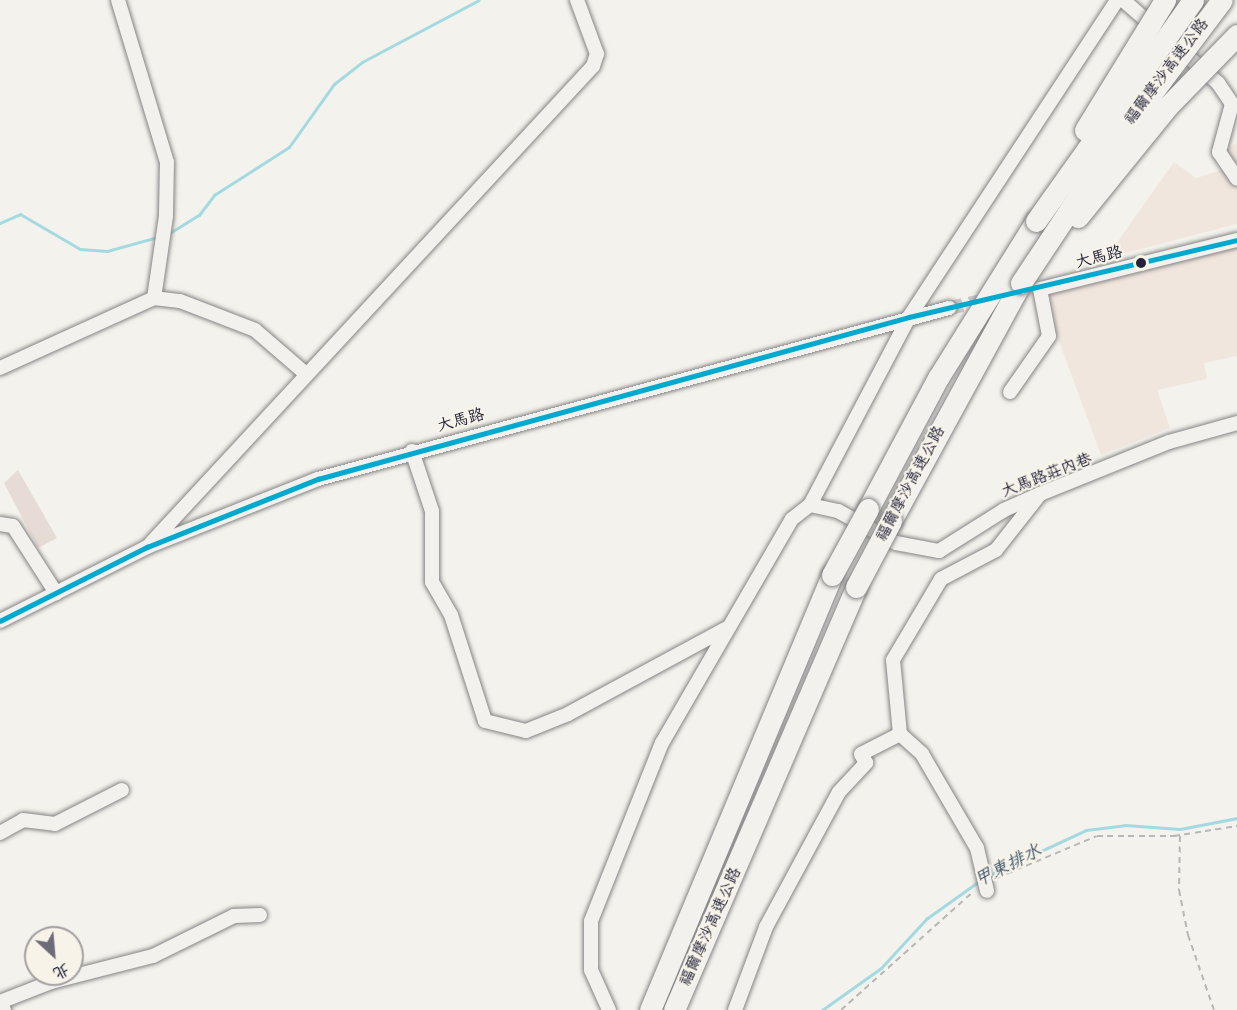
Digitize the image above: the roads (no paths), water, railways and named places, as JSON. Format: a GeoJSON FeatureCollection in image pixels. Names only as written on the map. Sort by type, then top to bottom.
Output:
{"type":"FeatureCollection","features":[{"type":"Feature","properties":{"kind":"highway"},"geometry":{"type":"LineString","coordinates":[[1036,221],[1106,92],[1165,0]]}},
{"type":"Feature","properties":{"kind":"highway","name":"福爾摩沙高速公路"},"geometry":{"type":"LineString","coordinates":[[652,1005],[832,575],[938,378],[1036,221],[1193,0]]}},
{"type":"Feature","properties":{"kind":"highway","name":"福爾摩沙高速公路"},"geometry":{"type":"LineString","coordinates":[[674,1009],[856,587],[891,521],[1117,140],[1222,0]]}},
{"type":"Feature","properties":{"kind":"highway"},"geometry":{"type":"LineString","coordinates":[[1030,286],[1168,106],[1237,35]]}},
{"type":"Feature","properties":{"kind":"street"},"geometry":{"type":"LineString","coordinates":[[147,547],[593,66],[597,54],[577,0]]}},
{"type":"Feature","properties":{"kind":"street"},"geometry":{"type":"LineString","coordinates":[[609,1010],[591,970],[591,921],[662,743],[792,519],[810,505],[909,317],[1117,0]]}},
{"type":"Feature","properties":{"kind":"street"},"geometry":{"type":"LineString","coordinates":[[1123,0],[1218,83],[1232,104],[1219,152],[1237,179]]}},
{"type":"Feature","properties":{"kind":"street"},"geometry":{"type":"LineString","coordinates":[[120,1],[167,162],[166,216],[154,298]]}},
{"type":"Feature","properties":{"kind":"street","name":"大馬路"},"geometry":{"type":"LineString","coordinates":[[1030,286],[1237,240]]}},
{"type":"Feature","properties":{"kind":"street"},"geometry":{"type":"LineString","coordinates":[[1010,392],[1049,336],[1030,286]]}},
{"type":"Feature","properties":{"kind":"street"},"geometry":{"type":"LineString","coordinates":[[0,368],[154,298],[180,301],[255,330],[306,374]]}},
{"type":"Feature","properties":{"kind":"street","name":"大馬路"},"geometry":{"type":"LineString","coordinates":[[0,621],[147,547],[318,479],[412,451],[949,308]]}},
{"type":"Feature","properties":{"kind":"street","name":"大馬路莊內巷"},"geometry":{"type":"LineString","coordinates":[[810,505],[838,511],[896,543],[939,551],[1004,510],[1040,494],[1169,442],[1237,423]]}},
{"type":"Feature","properties":{"kind":"street"},"geometry":{"type":"LineString","coordinates":[[412,451],[432,511],[432,582],[451,615],[485,721],[526,731],[568,714],[728,628]]}},
{"type":"Feature","properties":{"kind":"street"},"geometry":{"type":"LineString","coordinates":[[985,887],[976,848],[922,754],[900,734],[893,660],[941,579],[990,555],[1040,494]]}},
{"type":"Feature","properties":{"kind":"street"},"geometry":{"type":"LineString","coordinates":[[0,524],[13,526],[56,593]]}},
{"type":"Feature","properties":{"kind":"street"},"geometry":{"type":"LineString","coordinates":[[735,1010],[766,927],[839,792],[866,763],[861,754],[900,734]]}},
{"type":"Feature","properties":{"kind":"street"},"geometry":{"type":"LineString","coordinates":[[0,833],[23,820],[55,824],[122,790]]}},
{"type":"Feature","properties":{"kind":"street"},"geometry":{"type":"LineString","coordinates":[[4,1010],[0,1002],[51,982],[153,956],[234,916],[260,915]]}},
{"type":"Feature","properties":{"kind":"waterway"},"geometry":{"type":"LineString","coordinates":[[168,234],[199,215],[214,195],[289,147],[334,84],[362,62],[479,0]]}},
{"type":"Feature","properties":{"kind":"waterway"},"geometry":{"type":"LineString","coordinates":[[0,223],[20,214],[80,249],[107,251],[158,237]]}},
{"type":"Feature","properties":{"kind":"waterway","name":"甲東排水"},"geometry":{"type":"LineString","coordinates":[[987,876],[1086,830],[1125,825],[1180,829],[1237,818]]}},
{"type":"Feature","properties":{"kind":"waterway","name":"甲東排水"},"geometry":{"type":"LineString","coordinates":[[822,1010],[881,968],[926,919],[979,881]]}},
{"type":"Feature","properties":{"kind":"tunnel"},"geometry":{"type":"LineString","coordinates":[[949,308],[991,299]]}}]}
